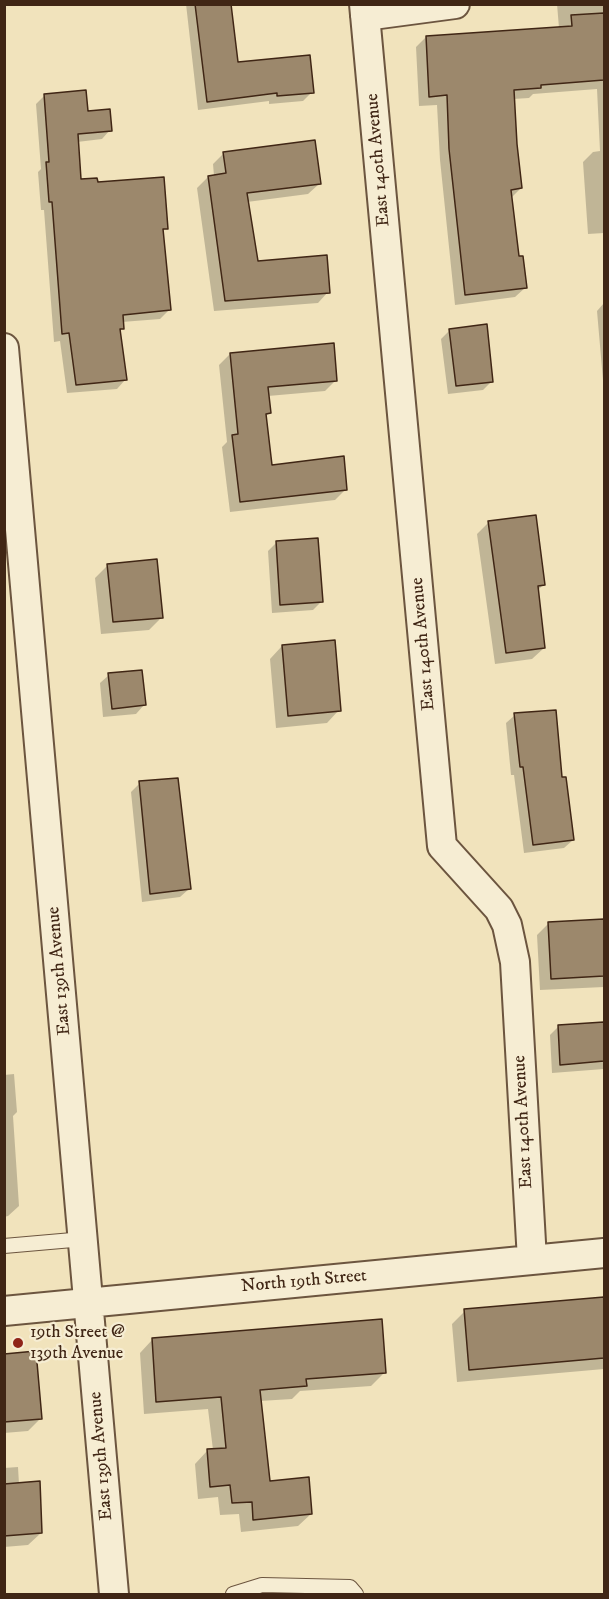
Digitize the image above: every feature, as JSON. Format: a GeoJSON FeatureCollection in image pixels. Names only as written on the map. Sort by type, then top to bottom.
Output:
{"type":"FeatureCollection","features":[{"type":"Feature","properties":{"kind":"street"},"geometry":{"type":"LineString","coordinates":[[365,10],[455,4]]}},
{"type":"Feature","properties":{"kind":"street","name":"East 140th Avenue"},"geometry":{"type":"LineString","coordinates":[[365,10],[442,846],[499,909],[507,925],[514,962],[532,1260]]}},
{"type":"Feature","properties":{"kind":"street","name":"East 139th Avenue"},"geometry":{"type":"LineString","coordinates":[[4,348],[114,1594]]}},
{"type":"Feature","properties":{"kind":"street","name":"North 19th Street"},"geometry":{"type":"LineString","coordinates":[[4,1311],[604,1253]]}},
{"type":"Feature","properties":{"kind":"lane"},"geometry":{"type":"LineString","coordinates":[[4,1246],[84,1239]]}},
{"type":"Feature","properties":{"kind":"lane"},"geometry":{"type":"LineString","coordinates":[[233,1594],[262,1586],[350,1587],[356,1594]]}},
{"type":"Feature","properties":{"kind":"building"},"geometry":{"type":"Polygon","coordinates":[[[195,4],[231,4],[238,62],[310,55],[314,93],[277,96],[277,93],[207,102],[195,4]]]}},
{"type":"Feature","properties":{"kind":"building"},"geometry":{"type":"Polygon","coordinates":[[[604,13],[604,80],[541,85],[541,88],[514,90],[522,188],[511,190],[519,256],[523,256],[527,288],[465,295],[449,149],[447,95],[429,97],[426,36],[572,26],[571,15],[604,13]]]}},
{"type":"Feature","properties":{"kind":"building"},"geometry":{"type":"Polygon","coordinates":[[[86,90],[88,111],[110,109],[112,131],[78,134],[81,179],[97,178],[98,182],[164,177],[168,229],[163,229],[171,310],[123,315],[124,329],[120,329],[127,380],[76,385],[69,333],[62,334],[52,202],[49,202],[46,162],[49,162],[44,94],[86,90]]]}},
{"type":"Feature","properties":{"kind":"building"},"geometry":{"type":"Polygon","coordinates":[[[315,140],[321,184],[247,193],[258,261],[327,255],[330,293],[225,301],[208,176],[226,173],[223,152],[315,140]]]}},
{"type":"Feature","properties":{"kind":"building"},"geometry":{"type":"Polygon","coordinates":[[[487,324],[493,382],[456,386],[449,329],[487,324]]]}},
{"type":"Feature","properties":{"kind":"building"},"geometry":{"type":"Polygon","coordinates":[[[334,343],[337,381],[268,387],[271,413],[266,414],[272,465],[344,456],[347,490],[240,502],[232,435],[238,434],[230,353],[334,343]]]}},
{"type":"Feature","properties":{"kind":"building"},"geometry":{"type":"Polygon","coordinates":[[[536,515],[545,585],[538,586],[545,648],[506,653],[488,521],[536,515]]]}},
{"type":"Feature","properties":{"kind":"building"},"geometry":{"type":"Polygon","coordinates":[[[318,538],[323,602],[280,605],[276,541],[318,538]]]}},
{"type":"Feature","properties":{"kind":"building"},"geometry":{"type":"Polygon","coordinates":[[[157,559],[163,618],[113,622],[107,564],[157,559]]]}},
{"type":"Feature","properties":{"kind":"building"},"geometry":{"type":"Polygon","coordinates":[[[335,640],[341,711],[288,716],[282,645],[335,640]]]}},
{"type":"Feature","properties":{"kind":"building"},"geometry":{"type":"Polygon","coordinates":[[[142,670],[146,705],[112,709],[108,673],[142,670]]]}},
{"type":"Feature","properties":{"kind":"building"},"geometry":{"type":"Polygon","coordinates":[[[556,710],[562,777],[566,777],[574,840],[533,845],[514,713],[556,710]]]}},
{"type":"Feature","properties":{"kind":"building"},"geometry":{"type":"Polygon","coordinates":[[[178,778],[191,889],[150,894],[139,781],[178,778]]]}},
{"type":"Feature","properties":{"kind":"building"},"geometry":{"type":"Polygon","coordinates":[[[604,919],[604,976],[551,979],[548,922],[604,919]]]}},
{"type":"Feature","properties":{"kind":"building"},"geometry":{"type":"Polygon","coordinates":[[[604,1022],[604,1061],[560,1065],[558,1025],[604,1022]]]}},
{"type":"Feature","properties":{"kind":"building"},"geometry":{"type":"Polygon","coordinates":[[[604,1297],[604,1358],[469,1370],[464,1309],[604,1297]]]}},
{"type":"Feature","properties":{"kind":"building"},"geometry":{"type":"Polygon","coordinates":[[[382,1319],[386,1373],[306,1379],[307,1386],[260,1390],[270,1481],[309,1477],[312,1514],[253,1520],[252,1502],[232,1503],[230,1485],[210,1487],[207,1449],[226,1448],[221,1397],[156,1402],[152,1338],[382,1319]]]}},
{"type":"Feature","properties":{"kind":"building"},"geometry":{"type":"Polygon","coordinates":[[[36,1351],[42,1419],[4,1422],[4,1354],[36,1351]]]}},
{"type":"Feature","properties":{"kind":"building"},"geometry":{"type":"Polygon","coordinates":[[[40,1481],[42,1533],[4,1536],[4,1484],[40,1481]]]}},
{"type":"Feature","properties":{"kind":"place","name":"19th Street @ 139th Avenue"},"geometry":{"type":"Point","coordinates":[18,1343]}}]}
